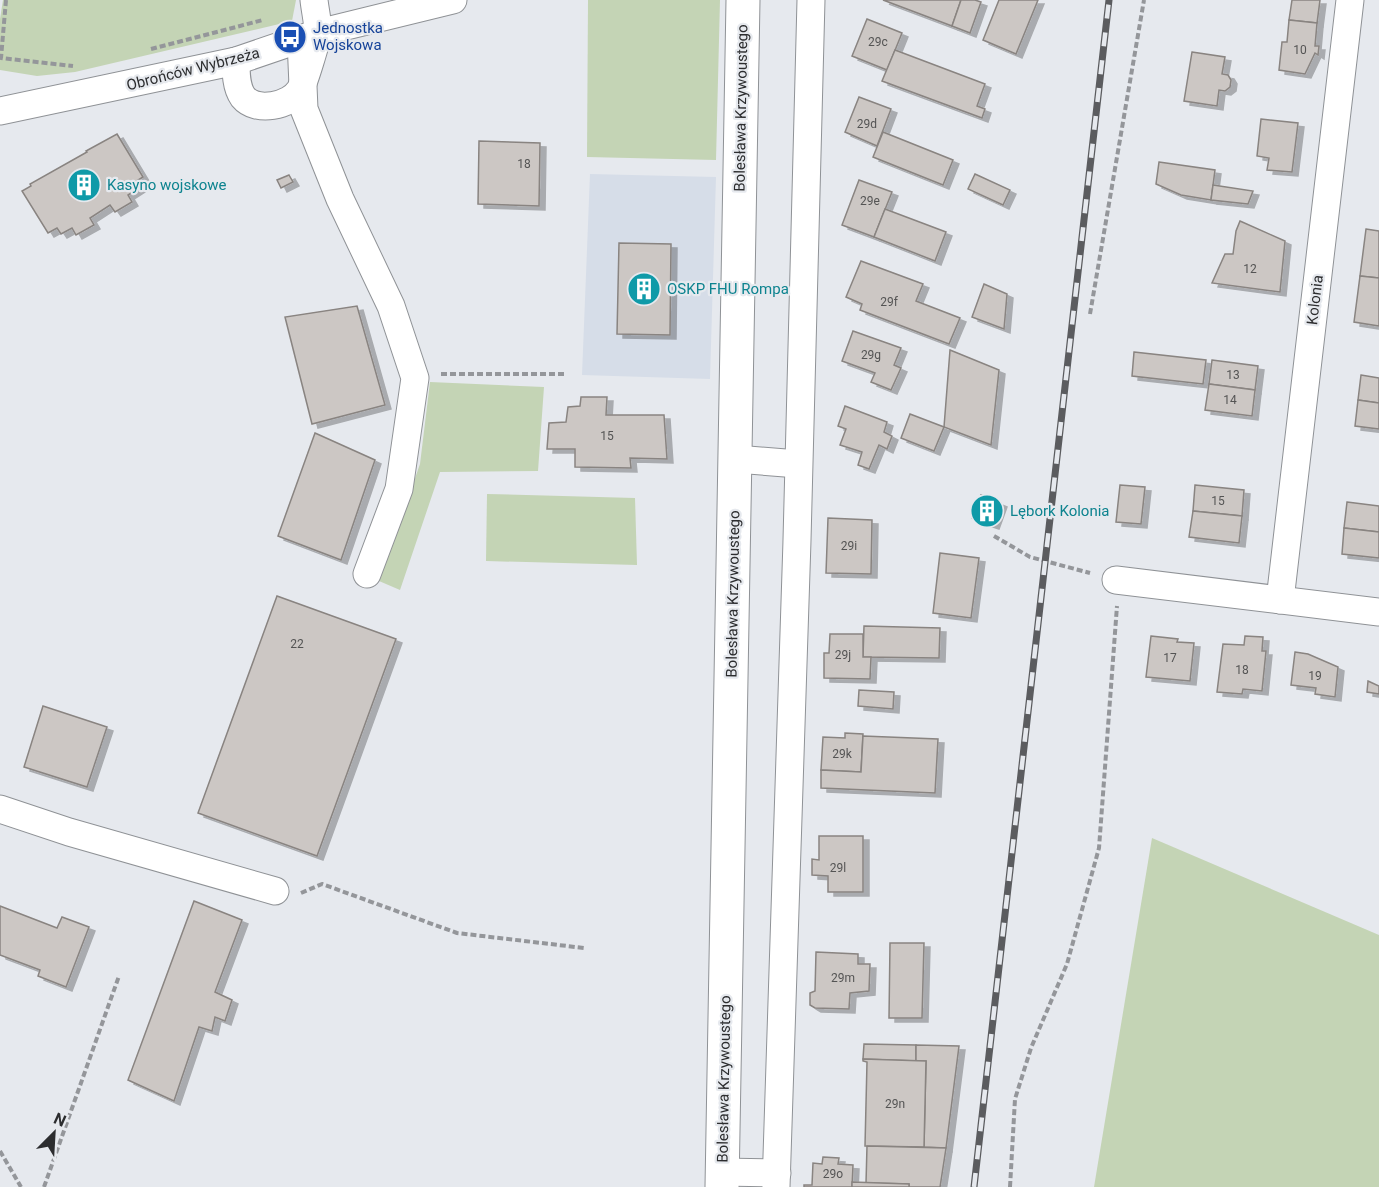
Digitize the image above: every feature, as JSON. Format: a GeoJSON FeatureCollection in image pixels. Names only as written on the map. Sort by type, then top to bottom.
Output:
{"type":"FeatureCollection","features":[{"type":"Feature","properties":{"kind":"main road","name":"Bolesława Krzywoustego"},"geometry":{"type":"LineString","coordinates":[[722,1179],[743,0]]}},
{"type":"Feature","properties":{"kind":"street"},"geometry":{"type":"LineString","coordinates":[[236,61],[237,82],[246,99],[256,104],[270,106],[289,102],[300,90],[302,82],[314,0]]}},
{"type":"Feature","properties":{"kind":"street"},"geometry":{"type":"LineString","coordinates":[[722,1179],[776,1180],[798,464],[805,326],[811,0]]}},
{"type":"Feature","properties":{"kind":"street","name":"Kolonia"},"geometry":{"type":"LineString","coordinates":[[1280,600],[1350,0]]}},
{"type":"Feature","properties":{"kind":"street","name":"Obrońców Wybrzeża"},"geometry":{"type":"LineString","coordinates":[[0,111],[236,61],[309,37],[438,2]]}},
{"type":"Feature","properties":{"kind":"street"},"geometry":{"type":"LineString","coordinates":[[302,82],[304,109],[340,199],[391,306],[415,378],[399,489],[367,574]]}},
{"type":"Feature","properties":{"kind":"street"},"geometry":{"type":"LineString","coordinates":[[736,459],[798,464]]}},
{"type":"Feature","properties":{"kind":"street"},"geometry":{"type":"LineString","coordinates":[[1116,580],[1379,612]]}},
{"type":"Feature","properties":{"kind":"street"},"geometry":{"type":"LineString","coordinates":[[0,809],[69,832],[275,891]]}},
{"type":"Feature","properties":{"kind":"path"},"geometry":{"type":"LineString","coordinates":[[6,0],[1,58],[78,67]]}},
{"type":"Feature","properties":{"kind":"path"},"geometry":{"type":"LineString","coordinates":[[1090,314],[1144,0]]}},
{"type":"Feature","properties":{"kind":"path"},"geometry":{"type":"LineString","coordinates":[[145,50],[267,19]]}},
{"type":"Feature","properties":{"kind":"path"},"geometry":{"type":"LineString","coordinates":[[414,374],[566,374]]}},
{"type":"Feature","properties":{"kind":"path"},"geometry":{"type":"LineString","coordinates":[[994,536],[1030,557],[1116,580],[1117,615],[1099,848],[1067,964],[1031,1048],[1015,1099],[1010,1187]]}},
{"type":"Feature","properties":{"kind":"path"},"geometry":{"type":"LineString","coordinates":[[275,891],[295,896],[322,884],[457,933],[584,948]]}},
{"type":"Feature","properties":{"kind":"path"},"geometry":{"type":"LineString","coordinates":[[44,1187],[120,976]]}},
{"type":"Feature","properties":{"kind":"path"},"geometry":{"type":"LineString","coordinates":[[0,1151],[21,1187]]}},
{"type":"Feature","properties":{"kind":"shaded area"},"geometry":{"type":"Polygon","coordinates":[[[590,174],[716,177],[710,379],[582,375],[590,174]]]}},
{"type":"Feature","properties":{"kind":"green space"},"geometry":{"type":"Polygon","coordinates":[[[3,0],[296,0],[292,21],[75,72],[37,76],[0,70],[0,19],[3,0]]]}},
{"type":"Feature","properties":{"kind":"green space"},"geometry":{"type":"Polygon","coordinates":[[[588,0],[720,0],[716,160],[587,157],[588,0]]]}},
{"type":"Feature","properties":{"kind":"green space"},"geometry":{"type":"Polygon","coordinates":[[[430,382],[544,387],[538,471],[440,472],[400,590],[379,581],[420,464],[430,382]]]}},
{"type":"Feature","properties":{"kind":"green space"},"geometry":{"type":"Polygon","coordinates":[[[487,494],[635,498],[637,565],[486,561],[487,494]]]}},
{"type":"Feature","properties":{"kind":"green space"},"geometry":{"type":"Polygon","coordinates":[[[1152,838],[1379,935],[1379,1187],[1094,1187],[1152,838]]]}},
{"type":"Feature","properties":{"kind":"building"},"geometry":{"type":"Polygon","coordinates":[[[883,0],[961,0],[952,26],[883,0]]]}},
{"type":"Feature","properties":{"kind":"building"},"geometry":{"type":"Polygon","coordinates":[[[961,0],[981,2],[970,33],[952,26],[961,0]]]}},
{"type":"Feature","properties":{"kind":"building"},"geometry":{"type":"Polygon","coordinates":[[[999,0],[1038,0],[1016,54],[983,40],[999,0]]]}},
{"type":"Feature","properties":{"kind":"building"},"geometry":{"type":"Polygon","coordinates":[[[1292,0],[1320,0],[1317,23],[1289,20],[1292,0]]]}},
{"type":"Feature","properties":{"kind":"building"},"geometry":{"type":"Polygon","coordinates":[[[867,19],[902,33],[887,70],[852,56],[867,19]]]}},
{"type":"Feature","properties":{"kind":"building"},"geometry":{"type":"Polygon","coordinates":[[[1289,20],[1317,23],[1315,46],[1319,46],[1318,55],[1315,53],[1305,74],[1279,70],[1282,42],[1287,42],[1289,20]]]}},
{"type":"Feature","properties":{"kind":"building"},"geometry":{"type":"Polygon","coordinates":[[[895,50],[985,84],[977,106],[985,109],[982,118],[882,81],[895,50]]]}},
{"type":"Feature","properties":{"kind":"building"},"geometry":{"type":"Polygon","coordinates":[[[1192,52],[1225,57],[1222,74],[1228,75],[1231,80],[1230,87],[1225,91],[1219,90],[1217,106],[1184,101],[1192,52]]]}},
{"type":"Feature","properties":{"kind":"building"},"geometry":{"type":"Polygon","coordinates":[[[859,97],[891,109],[877,146],[845,132],[859,97]]]}},
{"type":"Feature","properties":{"kind":"building"},"geometry":{"type":"Polygon","coordinates":[[[1261,119],[1298,123],[1292,172],[1267,170],[1269,158],[1257,156],[1261,119]]]}},
{"type":"Feature","properties":{"kind":"building"},"geometry":{"type":"Polygon","coordinates":[[[883,132],[953,160],[943,185],[873,157],[883,132]]]}},
{"type":"Feature","properties":{"kind":"building","name":"Kasyno wojskowe"},"geometry":{"type":"Polygon","coordinates":[[[117,134],[143,177],[135,182],[139,188],[128,195],[132,202],[115,212],[110,205],[90,218],[94,225],[76,235],[72,228],[61,234],[57,228],[48,233],[22,191],[31,186],[30,184],[117,134]]]}},
{"type":"Feature","properties":{"kind":"building"},"geometry":{"type":"Polygon","coordinates":[[[479,141],[540,143],[539,206],[478,204],[479,141]]]}},
{"type":"Feature","properties":{"kind":"building"},"geometry":{"type":"Polygon","coordinates":[[[1159,162],[1215,170],[1211,200],[1181,195],[1156,184],[1159,162]]]}},
{"type":"Feature","properties":{"kind":"building"},"geometry":{"type":"Polygon","coordinates":[[[975,174],[1010,190],[1003,205],[968,189],[975,174]]]}},
{"type":"Feature","properties":{"kind":"building"},"geometry":{"type":"Polygon","coordinates":[[[289,175],[293,182],[281,188],[277,180],[289,175]]]}},
{"type":"Feature","properties":{"kind":"building"},"geometry":{"type":"Polygon","coordinates":[[[859,180],[892,192],[874,237],[842,225],[859,180]]]}},
{"type":"Feature","properties":{"kind":"building"},"geometry":{"type":"Polygon","coordinates":[[[1213,185],[1253,191],[1248,204],[1211,200],[1213,185]]]}},
{"type":"Feature","properties":{"kind":"building"},"geometry":{"type":"Polygon","coordinates":[[[885,209],[946,232],[935,261],[874,237],[885,209]]]}},
{"type":"Feature","properties":{"kind":"building"},"geometry":{"type":"Polygon","coordinates":[[[1240,221],[1285,241],[1280,292],[1212,283],[1225,254],[1233,254],[1236,231],[1240,221]]]}},
{"type":"Feature","properties":{"kind":"building"},"geometry":{"type":"Polygon","coordinates":[[[1366,229],[1379,231],[1379,278],[1360,276],[1366,229]]]}},
{"type":"Feature","properties":{"kind":"building","name":"OSKP FHU Rompa"},"geometry":{"type":"Polygon","coordinates":[[[619,243],[671,244],[670,335],[617,334],[619,243]]]}},
{"type":"Feature","properties":{"kind":"building"},"geometry":{"type":"Polygon","coordinates":[[[861,261],[923,284],[916,301],[960,318],[949,344],[860,310],[862,304],[846,297],[861,261]]]}},
{"type":"Feature","properties":{"kind":"building"},"geometry":{"type":"Polygon","coordinates":[[[1360,276],[1379,278],[1379,326],[1354,322],[1360,276]]]}},
{"type":"Feature","properties":{"kind":"building"},"geometry":{"type":"Polygon","coordinates":[[[984,284],[1007,294],[1004,329],[972,317],[984,284]]]}},
{"type":"Feature","properties":{"kind":"building"},"geometry":{"type":"Polygon","coordinates":[[[357,306],[385,405],[312,424],[285,317],[357,306]]]}},
{"type":"Feature","properties":{"kind":"building"},"geometry":{"type":"Polygon","coordinates":[[[853,331],[901,348],[894,365],[901,368],[891,390],[871,382],[875,373],[842,361],[853,331]]]}},
{"type":"Feature","properties":{"kind":"building"},"geometry":{"type":"Polygon","coordinates":[[[950,350],[999,370],[991,445],[944,427],[950,350]]]}},
{"type":"Feature","properties":{"kind":"building"},"geometry":{"type":"Polygon","coordinates":[[[1134,352],[1206,360],[1203,384],[1132,376],[1134,352]]]}},
{"type":"Feature","properties":{"kind":"building"},"geometry":{"type":"Polygon","coordinates":[[[1212,360],[1258,366],[1255,390],[1209,384],[1212,360]]]}},
{"type":"Feature","properties":{"kind":"building"},"geometry":{"type":"Polygon","coordinates":[[[1361,375],[1379,378],[1379,403],[1358,400],[1361,375]]]}},
{"type":"Feature","properties":{"kind":"building"},"geometry":{"type":"Polygon","coordinates":[[[1209,384],[1255,390],[1252,416],[1205,410],[1209,384]]]}},
{"type":"Feature","properties":{"kind":"building"},"geometry":{"type":"Polygon","coordinates":[[[581,397],[607,397],[606,415],[664,415],[667,459],[630,458],[631,468],[575,467],[575,449],[547,449],[549,423],[566,422],[568,407],[580,406],[581,397]]]}},
{"type":"Feature","properties":{"kind":"building"},"geometry":{"type":"Polygon","coordinates":[[[1358,400],[1379,403],[1379,429],[1355,426],[1358,400]]]}},
{"type":"Feature","properties":{"kind":"building"},"geometry":{"type":"Polygon","coordinates":[[[845,406],[887,422],[884,432],[892,436],[887,449],[879,445],[869,469],[858,465],[862,452],[840,445],[846,429],[838,426],[845,406]]]}},
{"type":"Feature","properties":{"kind":"building"},"geometry":{"type":"Polygon","coordinates":[[[910,414],[944,427],[934,451],[901,438],[910,414]]]}},
{"type":"Feature","properties":{"kind":"building"},"geometry":{"type":"Polygon","coordinates":[[[315,433],[375,460],[341,560],[278,536],[315,433]]]}},
{"type":"Feature","properties":{"kind":"building"},"geometry":{"type":"Polygon","coordinates":[[[1120,485],[1145,487],[1141,524],[1116,522],[1120,485]]]}},
{"type":"Feature","properties":{"kind":"building"},"geometry":{"type":"Polygon","coordinates":[[[1195,485],[1244,490],[1242,516],[1193,511],[1195,485]]]}},
{"type":"Feature","properties":{"kind":"building","name":"Lębork Kolonia"},"geometry":{"type":"Polygon","coordinates":[[[981,495],[1001,503],[993,525],[972,518],[981,495]]]}},
{"type":"Feature","properties":{"kind":"building"},"geometry":{"type":"Polygon","coordinates":[[[1347,502],[1379,506],[1379,532],[1344,528],[1347,502]]]}},
{"type":"Feature","properties":{"kind":"building"},"geometry":{"type":"Polygon","coordinates":[[[1193,511],[1242,516],[1239,543],[1189,537],[1193,511]]]}},
{"type":"Feature","properties":{"kind":"building"},"geometry":{"type":"Polygon","coordinates":[[[828,518],[872,520],[871,574],[826,573],[828,518]]]}},
{"type":"Feature","properties":{"kind":"building"},"geometry":{"type":"Polygon","coordinates":[[[1344,528],[1379,532],[1379,558],[1342,554],[1344,528]]]}},
{"type":"Feature","properties":{"kind":"building"},"geometry":{"type":"Polygon","coordinates":[[[940,553],[979,558],[971,618],[933,613],[940,553]]]}},
{"type":"Feature","properties":{"kind":"building"},"geometry":{"type":"Polygon","coordinates":[[[277,596],[396,639],[317,856],[198,813],[277,596]]]}},
{"type":"Feature","properties":{"kind":"building"},"geometry":{"type":"Polygon","coordinates":[[[864,626],[940,628],[939,658],[863,657],[864,626]]]}},
{"type":"Feature","properties":{"kind":"building"},"geometry":{"type":"Polygon","coordinates":[[[830,634],[863,634],[863,657],[871,657],[870,679],[824,678],[824,653],[829,653],[830,634]]]}},
{"type":"Feature","properties":{"kind":"building"},"geometry":{"type":"Polygon","coordinates":[[[1151,636],[1194,643],[1190,681],[1146,677],[1151,636]]]}},
{"type":"Feature","properties":{"kind":"building"},"geometry":{"type":"Polygon","coordinates":[[[1245,636],[1263,637],[1262,651],[1266,651],[1262,691],[1243,689],[1242,694],[1217,692],[1223,644],[1244,645],[1245,636]]]}},
{"type":"Feature","properties":{"kind":"building"},"geometry":{"type":"Polygon","coordinates":[[[1295,652],[1308,654],[1338,667],[1335,697],[1315,694],[1316,688],[1291,685],[1295,652]]]}},
{"type":"Feature","properties":{"kind":"building"},"geometry":{"type":"Polygon","coordinates":[[[1368,681],[1379,686],[1379,694],[1367,692],[1368,681]]]}},
{"type":"Feature","properties":{"kind":"building"},"geometry":{"type":"Polygon","coordinates":[[[859,690],[894,692],[893,709],[858,706],[859,690]]]}},
{"type":"Feature","properties":{"kind":"building"},"geometry":{"type":"Polygon","coordinates":[[[43,706],[107,727],[87,787],[24,767],[43,706]]]}},
{"type":"Feature","properties":{"kind":"building"},"geometry":{"type":"Polygon","coordinates":[[[845,733],[863,734],[861,772],[821,770],[823,737],[845,738],[845,733]]]}},
{"type":"Feature","properties":{"kind":"building"},"geometry":{"type":"Polygon","coordinates":[[[863,736],[938,739],[935,793],[821,788],[821,770],[861,772],[863,736]]]}},
{"type":"Feature","properties":{"kind":"building"},"geometry":{"type":"Polygon","coordinates":[[[819,836],[863,836],[863,892],[828,892],[828,876],[812,875],[812,859],[819,860],[819,836]]]}},
{"type":"Feature","properties":{"kind":"building"},"geometry":{"type":"Polygon","coordinates":[[[194,901],[242,920],[215,992],[232,1000],[225,1021],[215,1017],[212,1031],[199,1027],[174,1101],[128,1080],[194,901]]]}},
{"type":"Feature","properties":{"kind":"building"},"geometry":{"type":"Polygon","coordinates":[[[0,906],[57,928],[62,917],[89,927],[66,987],[38,976],[40,970],[0,955],[0,906]]]}},
{"type":"Feature","properties":{"kind":"building"},"geometry":{"type":"Polygon","coordinates":[[[890,943],[924,943],[922,1018],[889,1018],[890,943]]]}},
{"type":"Feature","properties":{"kind":"building"},"geometry":{"type":"Polygon","coordinates":[[[816,952],[858,954],[858,964],[870,964],[869,991],[850,993],[849,1009],[815,1008],[810,1005],[810,993],[815,991],[816,952]]]}},
{"type":"Feature","properties":{"kind":"building"},"geometry":{"type":"Polygon","coordinates":[[[864,1044],[916,1045],[916,1061],[863,1059],[864,1044]]]}},
{"type":"Feature","properties":{"kind":"building"},"geometry":{"type":"Polygon","coordinates":[[[916,1045],[959,1046],[946,1148],[924,1147],[926,1061],[916,1061],[916,1045]]]}},
{"type":"Feature","properties":{"kind":"building"},"geometry":{"type":"Polygon","coordinates":[[[863,1059],[926,1061],[924,1147],[865,1146],[867,1062],[863,1059]]]}},
{"type":"Feature","properties":{"kind":"building"},"geometry":{"type":"Polygon","coordinates":[[[867,1146],[946,1148],[940,1187],[866,1183],[867,1146]]]}},
{"type":"Feature","properties":{"kind":"building"},"geometry":{"type":"Polygon","coordinates":[[[823,1157],[839,1158],[838,1164],[853,1165],[852,1187],[804,1187],[804,1185],[812,1185],[813,1163],[822,1164],[823,1157]]]}},
{"type":"Feature","properties":{"kind":"building"},"geometry":{"type":"Polygon","coordinates":[[[852,1182],[909,1184],[909,1187],[852,1187],[852,1182]]]}},
{"type":"Feature","properties":{"kind":"railway"},"geometry":{"type":"LineString","coordinates":[[974,1187],[1109,0]]}},
{"type":"Feature","properties":{"kind":"place","name":"Jednostka Wojskowa"},"geometry":{"type":"Point","coordinates":[290,37]}},
{"type":"Feature","properties":{"kind":"place","name":"Kasyno wojskowe"},"geometry":{"type":"Point","coordinates":[84,185]}},
{"type":"Feature","properties":{"kind":"place","name":"OSKP FHU Rompa"},"geometry":{"type":"Point","coordinates":[644,289]}},
{"type":"Feature","properties":{"kind":"place","name":"Lębork Kolonia"},"geometry":{"type":"Point","coordinates":[987,511]}}]}
